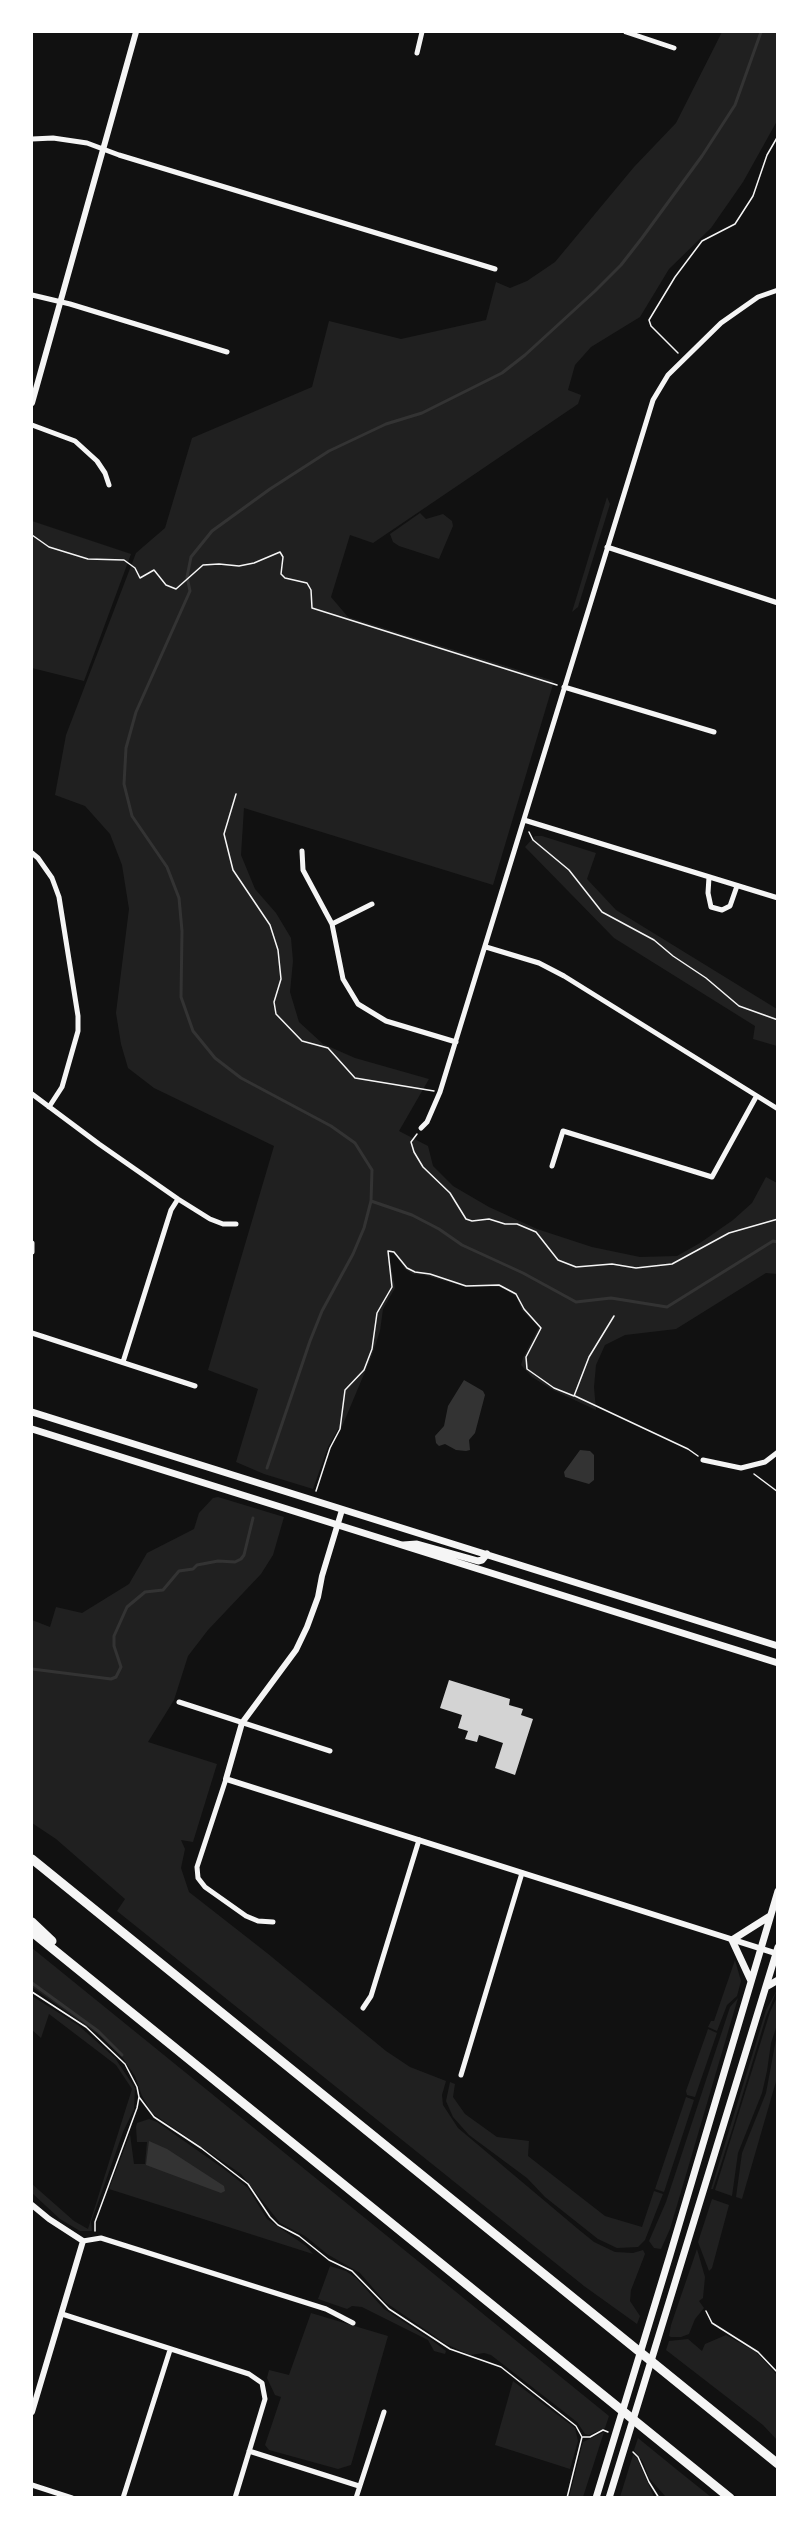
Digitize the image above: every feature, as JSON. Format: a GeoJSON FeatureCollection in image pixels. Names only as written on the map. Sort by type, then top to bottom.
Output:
{"type":"FeatureCollection","features":[{"type":"Feature","properties":{"kind":"highway"},"geometry":{"type":"LineString","coordinates":[[32,1859],[777,2464]]}},
{"type":"Feature","properties":{"kind":"highway"},"geometry":{"type":"LineString","coordinates":[[32,1922],[105,1991]]}},
{"type":"Feature","properties":{"kind":"highway"},"geometry":{"type":"LineString","coordinates":[[32,1932],[730,2498]]}},
{"type":"Feature","properties":{"kind":"main road"},"geometry":{"type":"LineString","coordinates":[[32,1412],[777,1646]]}},
{"type":"Feature","properties":{"kind":"main road"},"geometry":{"type":"LineString","coordinates":[[32,1429],[777,1663]]}},
{"type":"Feature","properties":{"kind":"main road"},"geometry":{"type":"LineString","coordinates":[[129,1460],[134,1444]]}},
{"type":"Feature","properties":{"kind":"main road"},"geometry":{"type":"LineString","coordinates":[[400,1546],[417,1544],[478,1561],[487,1554]]}},
{"type":"Feature","properties":{"kind":"main road"},"geometry":{"type":"LineString","coordinates":[[596,2498],[777,1891]]}},
{"type":"Feature","properties":{"kind":"main road"},"geometry":{"type":"LineString","coordinates":[[751,1981],[732,1940],[770,1916]]}},
{"type":"Feature","properties":{"kind":"main road"},"geometry":{"type":"LineString","coordinates":[[609,2498],[777,1951]]}},
{"type":"Feature","properties":{"kind":"main road"},"geometry":{"type":"LineString","coordinates":[[766,1987],[777,1980]]}},
{"type":"Feature","properties":{"kind":"street"},"geometry":{"type":"LineString","coordinates":[[32,403],[136,32]]}},
{"type":"Feature","properties":{"kind":"street"},"geometry":{"type":"LineString","coordinates":[[417,53],[422,32]]}},
{"type":"Feature","properties":{"kind":"street"},"geometry":{"type":"LineString","coordinates":[[626,32],[674,48]]}},
{"type":"Feature","properties":{"kind":"street"},"geometry":{"type":"LineString","coordinates":[[32,139],[68,139],[495,269]]}},
{"type":"Feature","properties":{"kind":"street"},"geometry":{"type":"LineString","coordinates":[[421,1128],[427,1122],[440,1092],[456,1042],[653,400],[668,375],[736,311],[758,297],[777,290]]}},
{"type":"Feature","properties":{"kind":"street"},"geometry":{"type":"LineString","coordinates":[[32,295],[227,352]]}},
{"type":"Feature","properties":{"kind":"street"},"geometry":{"type":"LineString","coordinates":[[32,425],[75,441],[97,461],[109,485]]}},
{"type":"Feature","properties":{"kind":"street"},"geometry":{"type":"LineString","coordinates":[[607,547],[777,603]]}},
{"type":"Feature","properties":{"kind":"street"},"geometry":{"type":"LineString","coordinates":[[564,687],[714,732]]}},
{"type":"Feature","properties":{"kind":"street"},"geometry":{"type":"LineString","coordinates":[[524,820],[777,898]]}},
{"type":"Feature","properties":{"kind":"street"},"geometry":{"type":"LineString","coordinates":[[302,851],[303,870],[332,924],[343,979],[358,1004],[386,1021],[456,1042]]}},
{"type":"Feature","properties":{"kind":"street"},"geometry":{"type":"LineString","coordinates":[[32,853],[52,878],[59,897],[78,1016],[78,1031],[62,1087],[49,1107]]}},
{"type":"Feature","properties":{"kind":"street"},"geometry":{"type":"LineString","coordinates":[[709,878],[708,893],[711,907],[722,910],[730,906],[737,886]]}},
{"type":"Feature","properties":{"kind":"street"},"geometry":{"type":"LineString","coordinates":[[332,924],[372,904]]}},
{"type":"Feature","properties":{"kind":"street"},"geometry":{"type":"LineString","coordinates":[[486,947],[555,971],[777,1109]]}},
{"type":"Feature","properties":{"kind":"street"},"geometry":{"type":"LineString","coordinates":[[32,1094],[178,1199],[210,1219],[223,1224],[236,1224]]}},
{"type":"Feature","properties":{"kind":"street"},"geometry":{"type":"LineString","coordinates":[[552,1166],[563,1131],[712,1177],[756,1097]]}},
{"type":"Feature","properties":{"kind":"street"},"geometry":{"type":"LineString","coordinates":[[123,1362],[171,1210],[178,1199]]}},
{"type":"Feature","properties":{"kind":"street"},"geometry":{"type":"LineString","coordinates":[[32,1244],[32,1252]]}},
{"type":"Feature","properties":{"kind":"street"},"geometry":{"type":"LineString","coordinates":[[32,1334],[195,1386]]}},
{"type":"Feature","properties":{"kind":"street"},"geometry":{"type":"LineString","coordinates":[[703,1460],[725,1466],[748,1466],[765,1462],[777,1452]]}},
{"type":"Feature","properties":{"kind":"street"},"geometry":{"type":"LineString","coordinates":[[273,1922],[258,1921],[246,1916],[205,1887],[198,1878],[197,1867],[242,1723],[296,1650],[318,1597],[342,1510]]}},
{"type":"Feature","properties":{"kind":"street"},"geometry":{"type":"LineString","coordinates":[[179,1702],[330,1751]]}},
{"type":"Feature","properties":{"kind":"street"},"geometry":{"type":"LineString","coordinates":[[226,1779],[760,1949],[777,1951]]}},
{"type":"Feature","properties":{"kind":"street"},"geometry":{"type":"LineString","coordinates":[[363,2008],[371,1996],[419,1840]]}},
{"type":"Feature","properties":{"kind":"street"},"geometry":{"type":"LineString","coordinates":[[461,2075],[522,1873]]}},
{"type":"Feature","properties":{"kind":"street"},"geometry":{"type":"LineString","coordinates":[[32,2205],[83,2241],[101,2238],[326,2309],[353,2324]]}},
{"type":"Feature","properties":{"kind":"street"},"geometry":{"type":"LineString","coordinates":[[32,2412],[83,2241]]}},
{"type":"Feature","properties":{"kind":"street"},"geometry":{"type":"LineString","coordinates":[[62,2314],[249,2374],[258,2379],[264,2387],[265,2399],[235,2498]]}},
{"type":"Feature","properties":{"kind":"street"},"geometry":{"type":"LineString","coordinates":[[123,2498],[170,2350]]}},
{"type":"Feature","properties":{"kind":"street"},"geometry":{"type":"LineString","coordinates":[[356,2498],[384,2412]]}},
{"type":"Feature","properties":{"kind":"street"},"geometry":{"type":"LineString","coordinates":[[249,2451],[359,2486]]}},
{"type":"Feature","properties":{"kind":"street"},"geometry":{"type":"LineString","coordinates":[[32,2485],[72,2498]]}},
{"type":"Feature","properties":{"kind":"path"},"geometry":{"type":"LineString","coordinates":[[684,358],[651,326],[649,320],[675,277],[702,242],[735,224],[753,196],[766,155],[777,136]]}},
{"type":"Feature","properties":{"kind":"path"},"geometry":{"type":"LineString","coordinates":[[32,535],[49,547],[88,559],[124,560],[135,568],[140,578],[154,570],[170,588],[176,589],[203,565],[239,566],[255,563],[280,552],[283,557],[281,574],[285,578],[307,583],[311,590],[312,608],[555,684]]}},
{"type":"Feature","properties":{"kind":"path"},"geometry":{"type":"LineString","coordinates":[[236,794],[224,834],[233,870],[270,925],[278,950],[281,979],[274,1002],[276,1014],[302,1041],[328,1048],[355,1078],[440,1092]]}},
{"type":"Feature","properties":{"kind":"path"},"geometry":{"type":"LineString","coordinates":[[524,820],[533,840],[569,870],[602,912],[654,940],[706,978],[738,1006],[777,1020]]}},
{"type":"Feature","properties":{"kind":"path"},"geometry":{"type":"LineString","coordinates":[[421,1128],[411,1142],[414,1152],[423,1167],[450,1193],[466,1219],[472,1221],[489,1219],[505,1224],[517,1224],[536,1232],[558,1260],[566,1265],[576,1267],[612,1264],[636,1268],[672,1264],[729,1233],[777,1219]]}},
{"type":"Feature","properties":{"kind":"path"},"geometry":{"type":"LineString","coordinates":[[315,1492],[340,1429],[345,1390],[364,1370],[372,1349],[377,1313],[392,1287],[387,1253],[391,1250],[406,1268],[415,1272],[430,1274],[466,1286],[499,1285],[516,1294],[524,1310],[541,1328],[526,1357],[526,1369],[554,1388],[688,1449],[703,1460]]}},
{"type":"Feature","properties":{"kind":"path"},"geometry":{"type":"LineString","coordinates":[[574,1396],[589,1357],[614,1316]]}},
{"type":"Feature","properties":{"kind":"path"},"geometry":{"type":"LineString","coordinates":[[748,1466],[758,1478],[777,1492]]}},
{"type":"Feature","properties":{"kind":"path"},"geometry":{"type":"LineString","coordinates":[[32,1992],[86,2027],[116,2055],[134,2079],[139,2097],[154,2117],[201,2148],[248,2184],[266,2212],[278,2225],[299,2236],[329,2260],[352,2271],[389,2309],[450,2349],[501,2367],[576,2426],[582,2437],[567,2498]]}},
{"type":"Feature","properties":{"kind":"path"},"geometry":{"type":"LineString","coordinates":[[83,2241],[95,2232],[95,2222],[139,2097]]}},
{"type":"Feature","properties":{"kind":"path"},"geometry":{"type":"LineString","coordinates":[[706,2311],[712,2323],[758,2352],[777,2373]]}},
{"type":"Feature","properties":{"kind":"shaded area"},"geometry":{"type":"Polygon","coordinates":[[[722,32],[777,32],[777,121],[743,182],[711,228],[669,269],[640,317],[591,347],[575,365],[568,390],[581,395],[578,404],[373,543],[350,535],[331,597],[348,617],[554,681],[493,885],[244,808],[241,855],[255,889],[276,913],[291,938],[293,961],[290,992],[299,1022],[323,1044],[355,1058],[429,1079],[399,1131],[428,1146],[433,1166],[453,1186],[489,1207],[537,1229],[592,1247],[640,1257],[677,1256],[733,1220],[752,1203],[766,1177],[777,1183],[777,1274],[766,1273],[676,1329],[625,1335],[605,1345],[596,1365],[594,1387],[596,1410],[553,1390],[532,1377],[521,1365],[539,1327],[522,1310],[516,1296],[500,1287],[466,1287],[413,1274],[405,1269],[391,1252],[389,1254],[395,1288],[383,1309],[380,1331],[372,1355],[341,1429],[338,1429],[328,1447],[313,1489],[264,1474],[236,1462],[258,1389],[208,1370],[274,1146],[154,1088],[128,1068],[116,1013],[129,909],[122,865],[110,834],[85,806],[55,795],[66,735],[136,553],[165,528],[192,438],[312,387],[329,321],[401,339],[486,320],[496,282],[510,288],[527,281],[555,262],[634,167],[676,123],[722,32]]]}},
{"type":"Feature","properties":{"kind":"shaded area"},"geometry":{"type":"Polygon","coordinates":[[[607,497],[610,504],[578,607],[572,612],[607,497]]]}},
{"type":"Feature","properties":{"kind":"shaded area"},"geometry":{"type":"Polygon","coordinates":[[[420,513],[426,519],[443,514],[452,521],[453,526],[439,559],[393,542],[390,534],[420,513]]]}},
{"type":"Feature","properties":{"kind":"shaded area"},"geometry":{"type":"Polygon","coordinates":[[[32,521],[131,554],[84,681],[32,668],[32,521]]]}},
{"type":"Feature","properties":{"kind":"shaded area"},"geometry":{"type":"Polygon","coordinates":[[[535,836],[542,836],[596,853],[587,879],[616,910],[777,1009],[777,1046],[753,1039],[755,1026],[614,938],[525,847],[535,836]]]}},
{"type":"Feature","properties":{"kind":"shaded area"},"geometry":{"type":"Polygon","coordinates":[[[464,1380],[483,1391],[485,1395],[475,1433],[469,1440],[470,1450],[466,1451],[456,1450],[445,1444],[439,1446],[435,1436],[444,1426],[448,1406],[464,1380]]]}},
{"type":"Feature","properties":{"kind":"shaded area"},"geometry":{"type":"Polygon","coordinates":[[[580,1450],[590,1451],[594,1455],[594,1480],[589,1484],[565,1477],[564,1472],[580,1450]]]}},
{"type":"Feature","properties":{"kind":"shaded area"},"geometry":{"type":"Polygon","coordinates":[[[218,1497],[284,1517],[273,1555],[261,1574],[208,1630],[188,1656],[174,1700],[148,1742],[217,1764],[193,1842],[181,1840],[185,1849],[181,1868],[189,1892],[386,2051],[410,2067],[446,2081],[442,2095],[443,2105],[458,2128],[594,2242],[615,2252],[633,2253],[643,2250],[645,2254],[631,2290],[630,2301],[640,2316],[637,2324],[584,2286],[117,1911],[125,1899],[56,1839],[32,1823],[32,1620],[50,1627],[56,1607],[82,1613],[129,1584],[147,1553],[194,1529],[199,1513],[213,1498],[218,1497]]]}},
{"type":"Feature","properties":{"kind":"shaded area"},"geometry":{"type":"Polygon","coordinates":[[[32,1948],[609,2416],[605,2428],[589,2435],[585,2434],[577,2422],[491,2355],[484,2353],[470,2355],[446,2344],[385,2302],[360,2273],[327,2254],[305,2236],[280,2223],[241,2174],[152,2113],[142,2096],[135,2076],[122,2057],[99,2035],[32,1987],[32,1948]]]}},
{"type":"Feature","properties":{"kind":"shaded area"},"geometry":{"type":"Polygon","coordinates":[[[735,1960],[741,1981],[737,1996],[727,2005],[717,2031],[708,2027],[711,2021],[714,2021],[735,1960]]]}},
{"type":"Feature","properties":{"kind":"shaded area"},"geometry":{"type":"Polygon","coordinates":[[[777,1990],[766,2017],[732,2130],[713,2189],[711,2189],[766,2010],[777,1990]]]}},
{"type":"Feature","properties":{"kind":"shaded area"},"geometry":{"type":"Polygon","coordinates":[[[32,1996],[78,2025],[115,2058],[135,2088],[134,2109],[123,2132],[91,2222],[92,2231],[80,2231],[60,2219],[32,2193],[32,2184],[74,2221],[88,2229],[132,2089],[116,2065],[49,2014],[41,2038],[32,2030],[32,1996]]]}},
{"type":"Feature","properties":{"kind":"shaded area"},"geometry":{"type":"Polygon","coordinates":[[[777,1997],[777,2025],[771,2043],[767,2071],[762,2093],[738,2153],[732,2196],[715,2190],[770,2012],[777,1997]]]}},
{"type":"Feature","properties":{"kind":"shaded area"},"geometry":{"type":"Polygon","coordinates":[[[738,1998],[670,2229],[661,2249],[654,2248],[649,2241],[666,2202],[730,2007],[738,1998]]]}},
{"type":"Feature","properties":{"kind":"shaded area"},"geometry":{"type":"Polygon","coordinates":[[[708,2029],[717,2033],[695,2097],[687,2095],[686,2091],[708,2029]]]}},
{"type":"Feature","properties":{"kind":"shaded area"},"geometry":{"type":"Polygon","coordinates":[[[777,2034],[777,2078],[742,2199],[736,2197],[742,2153],[766,2093],[777,2034]]]}},
{"type":"Feature","properties":{"kind":"shaded area"},"geometry":{"type":"Polygon","coordinates":[[[450,2082],[455,2084],[453,2097],[465,2114],[497,2137],[529,2141],[528,2156],[605,2216],[642,2227],[654,2191],[663,2194],[645,2240],[638,2247],[617,2248],[598,2239],[545,2197],[527,2178],[469,2135],[453,2117],[446,2101],[450,2082]]]}},
{"type":"Feature","properties":{"kind":"shaded area"},"geometry":{"type":"Polygon","coordinates":[[[686,2097],[694,2100],[664,2192],[655,2189],[686,2097]]]}},
{"type":"Feature","properties":{"kind":"shaded area"},"geometry":{"type":"Polygon","coordinates":[[[149,2119],[157,2122],[248,2188],[267,2219],[306,2246],[313,2254],[109,2189],[130,2134],[134,2164],[145,2164],[147,2142],[137,2142],[136,2127],[137,2123],[149,2119]]]}},
{"type":"Feature","properties":{"kind":"shaded area"},"geometry":{"type":"Polygon","coordinates":[[[149,2141],[167,2149],[224,2186],[225,2191],[221,2193],[146,2165],[149,2141]]]}},
{"type":"Feature","properties":{"kind":"shaded area"},"geometry":{"type":"Polygon","coordinates":[[[712,2199],[729,2205],[712,2268],[709,2271],[698,2242],[712,2199]]]}},
{"type":"Feature","properties":{"kind":"shaded area"},"geometry":{"type":"Polygon","coordinates":[[[697,2249],[705,2277],[703,2298],[699,2301],[704,2308],[695,2319],[689,2334],[671,2337],[669,2336],[671,2325],[697,2249]]]}},
{"type":"Feature","properties":{"kind":"shaded area"},"geometry":{"type":"Polygon","coordinates":[[[330,2266],[346,2271],[356,2278],[384,2309],[433,2341],[446,2351],[445,2354],[434,2351],[428,2340],[362,2307],[352,2306],[347,2309],[318,2299],[330,2266]]]}},
{"type":"Feature","properties":{"kind":"shaded area"},"geometry":{"type":"Polygon","coordinates":[[[311,2313],[388,2336],[351,2465],[338,2469],[269,2450],[265,2445],[281,2397],[275,2395],[267,2378],[269,2370],[289,2375],[311,2313]]]}},
{"type":"Feature","properties":{"kind":"shaded area"},"geometry":{"type":"Polygon","coordinates":[[[726,2335],[756,2352],[777,2375],[777,2440],[763,2425],[666,2350],[669,2341],[688,2339],[702,2351],[705,2344],[726,2335]]]}},
{"type":"Feature","properties":{"kind":"shaded area"},"geometry":{"type":"Polygon","coordinates":[[[513,2381],[575,2428],[578,2441],[570,2469],[495,2445],[513,2381]]]}},
{"type":"Feature","properties":{"kind":"shaded area"},"geometry":{"type":"Polygon","coordinates":[[[604,2432],[583,2497],[569,2498],[583,2442],[604,2432]]]}},
{"type":"Feature","properties":{"kind":"shaded area"},"geometry":{"type":"Polygon","coordinates":[[[638,2438],[711,2497],[665,2496],[649,2478],[643,2462],[634,2450],[638,2438]]]}},
{"type":"Feature","properties":{"kind":"shaded area"},"geometry":{"type":"Polygon","coordinates":[[[633,2455],[637,2458],[654,2497],[620,2497],[633,2455]]]}},
{"type":"Feature","properties":{"kind":"building"},"geometry":{"type":"Polygon","coordinates":[[[449,1680],[510,1699],[509,1705],[523,1709],[521,1715],[533,1719],[515,1775],[495,1768],[503,1743],[479,1735],[477,1742],[465,1739],[468,1731],[458,1728],[462,1715],[440,1708],[449,1680]]]}},
{"type":"Feature","properties":{"kind":"waterway"},"geometry":{"type":"LineString","coordinates":[[267,1468],[322,1311],[353,1254],[364,1228],[371,1201],[372,1170],[355,1143],[331,1126],[241,1078],[215,1058],[193,1031],[181,997],[182,931],[179,898],[167,867],[132,816],[124,784],[126,748],[136,712],[190,591],[187,577],[191,557],[212,531],[270,489],[329,451],[386,424],[422,413],[502,373],[525,355],[621,265],[702,156],[735,105],[761,32]]}},
{"type":"Feature","properties":{"kind":"waterway"},"geometry":{"type":"LineString","coordinates":[[371,1201],[412,1215],[439,1229],[462,1245],[523,1273],[576,1302],[611,1298],[667,1307],[773,1241],[778,1242]]}},
{"type":"Feature","properties":{"kind":"waterway"},"geometry":{"type":"LineString","coordinates":[[32,1669],[111,1679],[116,1677],[121,1667],[114,1646],[114,1636],[127,1607],[145,1592],[163,1590],[179,1571],[193,1569],[197,1565],[218,1561],[235,1562],[241,1559],[253,1518]]}},
{"type":"Feature","properties":{"kind":"waterway"},"geometry":{"type":"LineString","coordinates":[[32,1983],[98,2031],[122,2055]]}}]}
